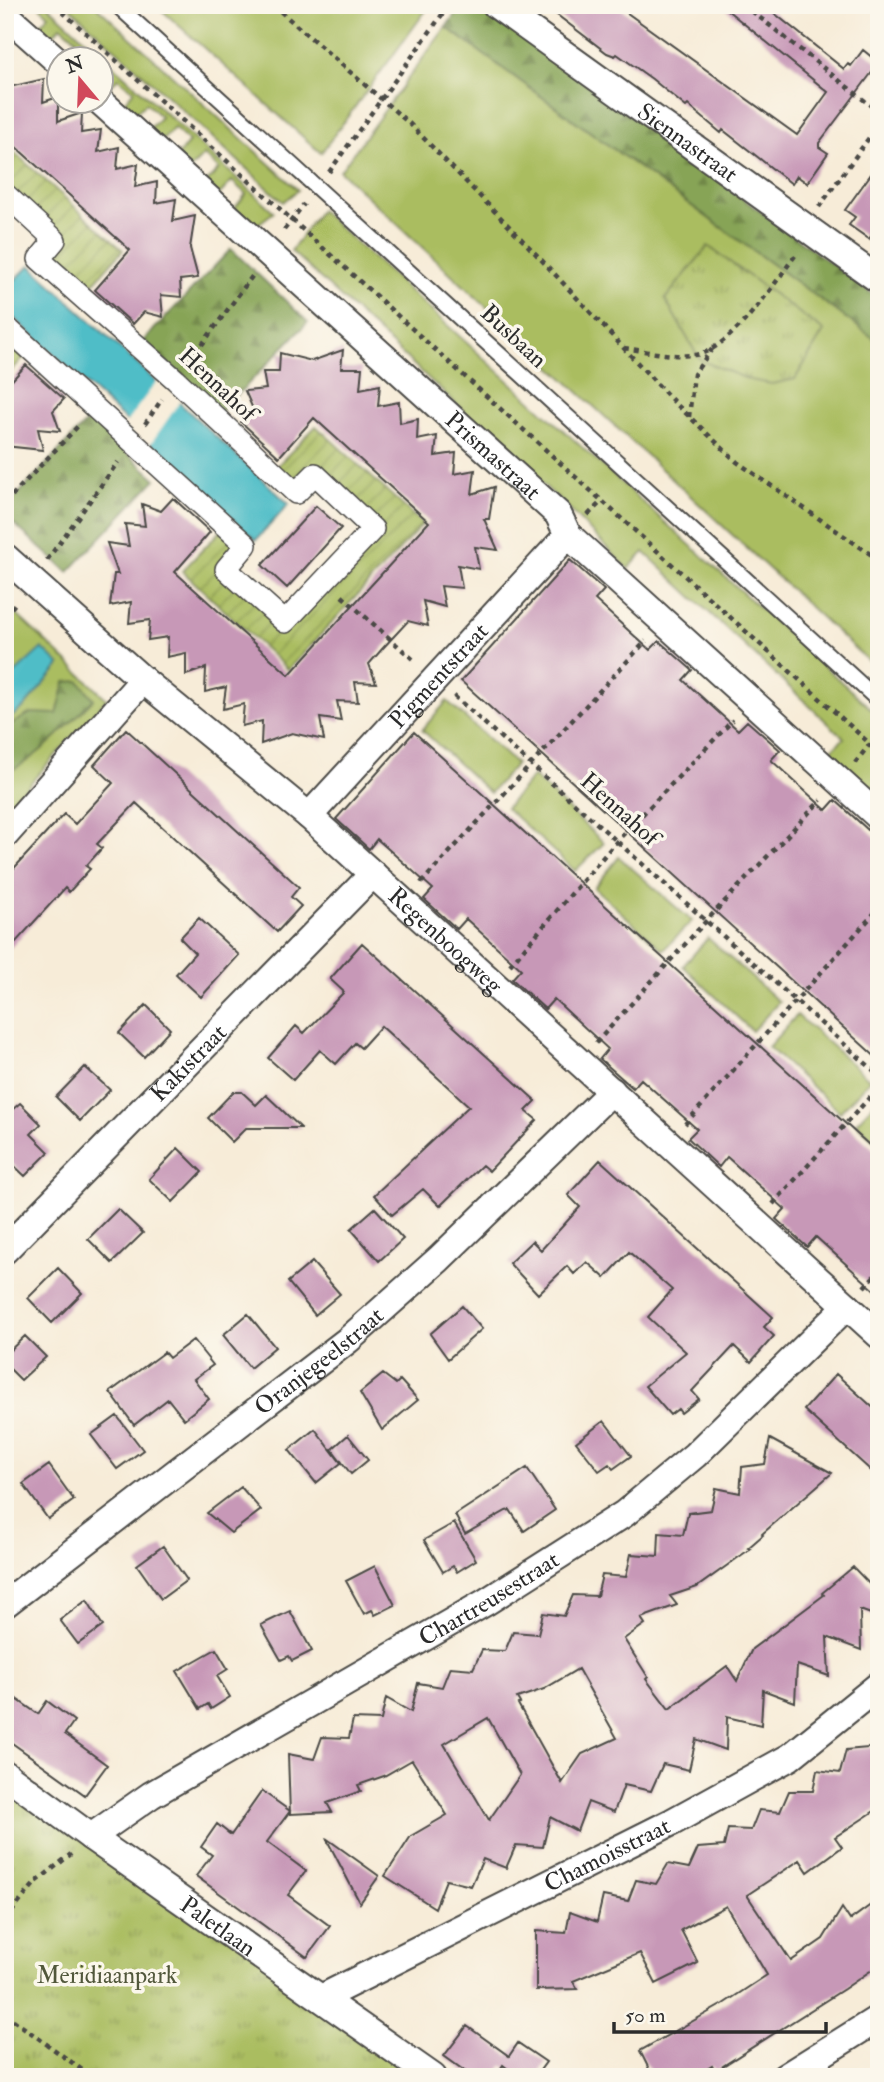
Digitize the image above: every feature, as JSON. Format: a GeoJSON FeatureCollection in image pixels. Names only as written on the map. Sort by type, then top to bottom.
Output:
{"type":"FeatureCollection","features":[{"type":"Feature","properties":{"kind":"street","name":"Siennastraat"},"geometry":{"type":"LineString","coordinates":[[496,5],[879,280]]}},
{"type":"Feature","properties":{"kind":"street"},"geometry":{"type":"LineString","coordinates":[[5,14],[46,51]]}},
{"type":"Feature","properties":{"kind":"street","name":"Prismastraat"},"geometry":{"type":"LineString","coordinates":[[116,116],[558,514],[568,535],[879,817]]}},
{"type":"Feature","properties":{"kind":"street","name":"Hennahof"},"geometry":{"type":"LineString","coordinates":[[5,194],[55,240],[39,259],[176,380],[296,493],[315,474],[373,528],[285,622],[226,569],[246,545],[134,439],[5,326]]}},
{"type":"Feature","properties":{"kind":"street","name":"Pigmentstraat"},"geometry":{"type":"LineString","coordinates":[[309,816],[568,535]]}},
{"type":"Feature","properties":{"kind":"street","name":"Regenboogweg"},"geometry":{"type":"LineString","coordinates":[[5,557],[144,680],[309,816],[879,1335]]}},
{"type":"Feature","properties":{"kind":"street"},"geometry":{"type":"LineString","coordinates":[[5,835],[144,680]]}},
{"type":"Feature","properties":{"kind":"street","name":"Kakistraat"},"geometry":{"type":"LineString","coordinates":[[5,1250],[373,874]]}},
{"type":"Feature","properties":{"kind":"street","name":"Oranjegeelstraat"},"geometry":{"type":"LineString","coordinates":[[5,1604],[348,1340],[439,1259],[611,1091]]}},
{"type":"Feature","properties":{"kind":"street","name":"Chartreusestraat"},"geometry":{"type":"LineString","coordinates":[[91,1837],[151,1795],[486,1602],[624,1514],[695,1455],[847,1306]]}},
{"type":"Feature","properties":{"kind":"street","name":"Chamoisstraat"},"geometry":{"type":"LineString","coordinates":[[321,1998],[672,1822],[790,1757],[879,1685]]}},
{"type":"Feature","properties":{"kind":"street","name":"Paletlaan"},"geometry":{"type":"LineString","coordinates":[[5,1774],[433,2077]]}},
{"type":"Feature","properties":{"kind":"street"},"geometry":{"type":"LineString","coordinates":[[785,2077],[879,2018]]}},
{"type":"Feature","properties":{"kind":"lane","name":"Busbaan"},"geometry":{"type":"LineString","coordinates":[[117,5],[879,701]]}},
{"type":"Feature","properties":{"kind":"path"},"geometry":{"type":"LineString","coordinates":[[55,5],[879,752]]}},
{"type":"Feature","properties":{"kind":"path"},"geometry":{"type":"LineString","coordinates":[[273,5],[410,124],[689,417],[737,462],[877,558]]}},
{"type":"Feature","properties":{"kind":"path"},"geometry":{"type":"LineString","coordinates":[[744,5],[879,112]]}},
{"type":"Feature","properties":{"kind":"path"},"geometry":{"type":"LineString","coordinates":[[689,417],[694,374],[713,348],[739,327],[769,293],[879,124]]}},
{"type":"Feature","properties":{"kind":"path"},"geometry":{"type":"LineString","coordinates":[[623,348],[696,355],[713,348]]}},
{"type":"Feature","properties":{"kind":"path"},"geometry":{"type":"LineString","coordinates":[[5,616],[170,389]]}},
{"type":"Feature","properties":{"kind":"path"},"geometry":{"type":"LineString","coordinates":[[5,503],[95,407]]}},
{"type":"Feature","properties":{"kind":"path","name":"Hennahof"},"geometry":{"type":"LineString","coordinates":[[326,581],[879,1075]]}},
{"type":"Feature","properties":{"kind":"path"},"geometry":{"type":"LineString","coordinates":[[403,902],[664,622]]}},
{"type":"Feature","properties":{"kind":"path"},"geometry":{"type":"LineString","coordinates":[[493,984],[617,842],[751,701]]}},
{"type":"Feature","properties":{"kind":"path"},"geometry":{"type":"LineString","coordinates":[[579,1062],[706,921],[839,781]]}},
{"type":"Feature","properties":{"kind":"path"},"geometry":{"type":"LineString","coordinates":[[668,1143],[879,908]]}},
{"type":"Feature","properties":{"kind":"path"},"geometry":{"type":"LineString","coordinates":[[756,1223],[879,1087]]}},
{"type":"Feature","properties":{"kind":"path"},"geometry":{"type":"LineString","coordinates":[[5,1920],[35,1883],[91,1837]]}},
{"type":"Feature","properties":{"kind":"path"},"geometry":{"type":"LineString","coordinates":[[5,2014],[92,2077]]}},
{"type":"Feature","properties":{"kind":"green space"},"geometry":{"type":"Polygon","coordinates":[[[38,5],[47,5],[92,46],[70,46],[76,39],[61,26],[48,40],[36,29],[49,15],[38,5]]]}},
{"type":"Feature","properties":{"kind":"green space"},"geometry":{"type":"Polygon","coordinates":[[[67,5],[95,5],[298,190],[283,202],[116,50],[116,46],[112,46],[67,5]]]}},
{"type":"Feature","properties":{"kind":"green space"},"geometry":{"type":"Polygon","coordinates":[[[156,5],[430,5],[321,153],[156,5]]]}},
{"type":"Feature","properties":{"kind":"green space"},"geometry":{"type":"Polygon","coordinates":[[[462,5],[480,5],[879,299],[879,342],[446,27],[462,5]]]}},
{"type":"Feature","properties":{"kind":"green space"},"geometry":{"type":"Polygon","coordinates":[[[446,27],[879,342],[879,671],[340,171],[446,27]]]}},
{"type":"Feature","properties":{"kind":"green space"},"geometry":{"type":"Polygon","coordinates":[[[116,68],[274,212],[254,227],[234,209],[246,194],[232,181],[219,195],[206,183],[219,169],[204,155],[190,169],[177,156],[189,142],[174,128],[161,142],[148,130],[161,117],[146,103],[132,116],[121,106],[134,91],[118,78],[116,80],[116,68]]]}},
{"type":"Feature","properties":{"kind":"green space"},"geometry":{"type":"Polygon","coordinates":[[[5,144],[123,250],[87,290],[50,256],[64,241],[5,186],[5,144]]]}},
{"type":"Feature","properties":{"kind":"green space"},"geometry":{"type":"Polygon","coordinates":[[[320,210],[879,716],[879,781],[869,790],[830,751],[844,738],[644,552],[628,569],[564,504],[291,251],[320,210]]]}},
{"type":"Feature","properties":{"kind":"green space"},"geometry":{"type":"Polygon","coordinates":[[[708,246],[824,331],[795,379],[772,384],[750,380],[702,361],[697,355],[665,299],[708,246]]]}},
{"type":"Feature","properties":{"kind":"green space"},"geometry":{"type":"Polygon","coordinates":[[[231,249],[308,322],[221,412],[143,341],[231,249]]]}},
{"type":"Feature","properties":{"kind":"green space"},"geometry":{"type":"Polygon","coordinates":[[[5,338],[25,356],[5,378],[5,338]]]}},
{"type":"Feature","properties":{"kind":"green space"},"geometry":{"type":"Polygon","coordinates":[[[89,419],[156,479],[68,572],[5,516],[5,508],[89,419]]]}},
{"type":"Feature","properties":{"kind":"green space"},"geometry":{"type":"Polygon","coordinates":[[[316,426],[423,524],[288,670],[182,571],[225,526],[246,545],[227,569],[285,622],[373,529],[315,474],[296,493],[272,471],[316,426]]]}},
{"type":"Feature","properties":{"kind":"green space"},"geometry":{"type":"Polygon","coordinates":[[[15,613],[107,699],[5,811],[5,722],[24,707],[60,665],[22,669],[5,682],[5,627],[15,613]]]}},
{"type":"Feature","properties":{"kind":"green space"},"geometry":{"type":"Polygon","coordinates":[[[79,681],[94,699],[40,751],[5,773],[5,728],[31,713],[57,714],[65,682],[79,681]]]}},
{"type":"Feature","properties":{"kind":"green space"},"geometry":{"type":"Polygon","coordinates":[[[447,701],[516,764],[490,793],[422,730],[447,701]]]}},
{"type":"Feature","properties":{"kind":"green space"},"geometry":{"type":"Polygon","coordinates":[[[533,776],[604,843],[575,871],[506,808],[533,776]]]}},
{"type":"Feature","properties":{"kind":"green space"},"geometry":{"type":"Polygon","coordinates":[[[619,857],[692,921],[663,950],[594,888],[619,857]]]}},
{"type":"Feature","properties":{"kind":"green space"},"geometry":{"type":"Polygon","coordinates":[[[708,938],[779,1002],[752,1031],[683,966],[708,938]]]}},
{"type":"Feature","properties":{"kind":"green space"},"geometry":{"type":"Polygon","coordinates":[[[797,1015],[870,1080],[840,1112],[768,1047],[797,1015]]]}},
{"type":"Feature","properties":{"kind":"green space"},"geometry":{"type":"Polygon","coordinates":[[[879,1098],[879,1145],[856,1123],[879,1098]]]}},
{"type":"Feature","properties":{"kind":"green space","name":"Meridiaanpark"},"geometry":{"type":"Polygon","coordinates":[[[5,1779],[430,2077],[5,2077],[5,1779]]]}},
{"type":"Feature","properties":{"kind":"water"},"geometry":{"type":"Polygon","coordinates":[[[30,265],[289,504],[256,540],[5,310],[5,290],[30,265]]]}},
{"type":"Feature","properties":{"kind":"water"},"geometry":{"type":"Polygon","coordinates":[[[42,648],[60,665],[24,707],[5,722],[5,682],[42,648]]]}},
{"type":"Feature","properties":{"kind":"pier"},"geometry":{"type":"Polygon","coordinates":[[[159,378],[182,399],[149,446],[125,424],[159,378]]]}},
{"type":"Feature","properties":{"kind":"building"},"geometry":{"type":"Polygon","coordinates":[[[544,5],[616,5],[797,135],[828,92],[721,5],[764,5],[844,69],[848,64],[851,66],[863,50],[879,63],[819,143],[819,147],[828,153],[807,183],[797,176],[792,184],[723,130],[721,133],[688,105],[686,107],[617,54],[615,56],[607,53],[544,5]]]}},
{"type":"Feature","properties":{"kind":"building"},"geometry":{"type":"Polygon","coordinates":[[[44,79],[43,102],[46,101],[46,116],[58,116],[58,121],[82,116],[81,133],[101,130],[98,152],[119,147],[117,169],[138,164],[135,187],[157,182],[156,203],[176,199],[173,221],[195,216],[190,248],[198,278],[180,280],[181,297],[161,295],[163,317],[144,312],[133,324],[95,290],[130,250],[5,137],[5,88],[44,79]]]}},
{"type":"Feature","properties":{"kind":"building"},"geometry":{"type":"Polygon","coordinates":[[[879,163],[879,235],[874,232],[869,239],[849,225],[855,217],[845,210],[879,163]]]}},
{"type":"Feature","properties":{"kind":"building"},"geometry":{"type":"Polygon","coordinates":[[[343,350],[341,368],[362,368],[360,389],[380,385],[378,406],[399,402],[400,423],[418,419],[417,440],[437,436],[435,456],[456,453],[454,474],[475,470],[472,494],[494,487],[489,519],[484,519],[498,550],[475,547],[479,569],[458,565],[462,588],[441,586],[445,607],[423,601],[428,626],[408,621],[383,648],[369,664],[376,683],[355,682],[358,702],[337,701],[341,721],[320,718],[324,740],[292,733],[261,744],[262,721],[242,726],[244,704],[223,709],[226,687],[205,692],[206,668],[186,675],[186,653],[167,657],[168,637],[148,640],[150,620],[129,623],[131,602],[110,606],[114,574],[118,574],[107,543],[129,546],[125,524],[145,526],[142,504],[161,511],[173,498],[210,532],[175,572],[289,675],[429,522],[314,418],[279,457],[241,422],[253,409],[245,391],[266,389],[263,372],[279,372],[280,353],[312,361],[343,350]]]}},
{"type":"Feature","properties":{"kind":"building"},"geometry":{"type":"Polygon","coordinates":[[[26,365],[64,399],[53,411],[60,431],[38,429],[43,450],[5,446],[5,388],[26,365]]]}},
{"type":"Feature","properties":{"kind":"building"},"geometry":{"type":"Polygon","coordinates":[[[316,506],[341,528],[287,588],[262,565],[316,506]]]}},
{"type":"Feature","properties":{"kind":"building"},"geometry":{"type":"Polygon","coordinates":[[[570,560],[604,590],[595,600],[650,650],[659,641],[692,670],[683,680],[738,730],[747,721],[780,750],[771,760],[826,810],[835,800],[879,840],[879,1060],[461,681],[570,560]]]}},
{"type":"Feature","properties":{"kind":"building"},"geometry":{"type":"Polygon","coordinates":[[[126,729],[299,887],[291,897],[301,906],[277,932],[136,803],[97,844],[102,848],[86,866],[90,869],[69,892],[65,888],[5,954],[5,878],[64,814],[75,824],[113,783],[94,765],[126,729]]]}},
{"type":"Feature","properties":{"kind":"building"},"geometry":{"type":"Polygon","coordinates":[[[414,732],[879,1154],[879,1294],[816,1237],[807,1247],[776,1219],[785,1209],[727,1157],[719,1167],[688,1138],[697,1129],[641,1079],[633,1088],[600,1059],[608,1049],[554,999],[545,1009],[512,979],[521,969],[466,919],[457,929],[424,899],[433,889],[377,839],[369,849],[336,819],[414,732]]]}},
{"type":"Feature","properties":{"kind":"building"},"geometry":{"type":"Polygon","coordinates":[[[199,918],[239,955],[201,997],[176,974],[195,953],[180,938],[199,918]]]}},
{"type":"Feature","properties":{"kind":"building"},"geometry":{"type":"Polygon","coordinates":[[[362,943],[536,1101],[526,1111],[537,1120],[489,1171],[482,1165],[440,1206],[423,1189],[392,1215],[374,1195],[469,1106],[381,1026],[361,1048],[355,1043],[336,1064],[320,1050],[293,1080],[268,1058],[296,1026],[304,1033],[344,992],[330,979],[362,943]]]}},
{"type":"Feature","properties":{"kind":"building"},"geometry":{"type":"Polygon","coordinates":[[[146,1005],[170,1029],[144,1057],[119,1033],[146,1005]]]}},
{"type":"Feature","properties":{"kind":"building"},"geometry":{"type":"Polygon","coordinates":[[[85,1067],[110,1090],[80,1121],[56,1097],[85,1067]]]}},
{"type":"Feature","properties":{"kind":"building"},"geometry":{"type":"Polygon","coordinates":[[[233,1092],[242,1092],[256,1105],[266,1095],[301,1128],[246,1128],[232,1142],[208,1118],[233,1092]]]}},
{"type":"Feature","properties":{"kind":"building"},"geometry":{"type":"Polygon","coordinates":[[[20,1103],[41,1124],[31,1134],[49,1152],[25,1176],[5,1157],[5,1116],[20,1103]]]}},
{"type":"Feature","properties":{"kind":"building"},"geometry":{"type":"Polygon","coordinates":[[[178,1148],[202,1172],[173,1202],[149,1179],[178,1148]]]}},
{"type":"Feature","properties":{"kind":"building"},"geometry":{"type":"Polygon","coordinates":[[[600,1160],[773,1317],[764,1327],[774,1336],[751,1362],[734,1346],[692,1391],[699,1399],[681,1413],[678,1409],[670,1415],[645,1386],[686,1352],[648,1317],[672,1290],[629,1252],[605,1278],[587,1262],[574,1274],[567,1266],[538,1294],[509,1263],[532,1241],[541,1250],[580,1207],[568,1195],[600,1160]]]}},
{"type":"Feature","properties":{"kind":"building"},"geometry":{"type":"Polygon","coordinates":[[[375,1208],[403,1239],[379,1261],[351,1229],[375,1208]]]}},
{"type":"Feature","properties":{"kind":"building"},"geometry":{"type":"Polygon","coordinates":[[[118,1209],[143,1233],[112,1263],[88,1239],[118,1209]]]}},
{"type":"Feature","properties":{"kind":"building"},"geometry":{"type":"Polygon","coordinates":[[[312,1262],[340,1294],[315,1315],[288,1282],[312,1262]]]}},
{"type":"Feature","properties":{"kind":"building"},"geometry":{"type":"Polygon","coordinates":[[[58,1268],[82,1293],[52,1323],[28,1298],[58,1268]]]}},
{"type":"Feature","properties":{"kind":"building"},"geometry":{"type":"Polygon","coordinates":[[[462,1306],[482,1329],[448,1359],[430,1334],[462,1306]]]}},
{"type":"Feature","properties":{"kind":"building"},"geometry":{"type":"Polygon","coordinates":[[[248,1314],[275,1347],[250,1368],[223,1335],[248,1314]]]}},
{"type":"Feature","properties":{"kind":"building"},"geometry":{"type":"Polygon","coordinates":[[[25,1336],[46,1357],[21,1380],[5,1364],[5,1355],[25,1336]]]}},
{"type":"Feature","properties":{"kind":"building"},"geometry":{"type":"Polygon","coordinates":[[[193,1340],[213,1365],[194,1379],[209,1399],[184,1419],[168,1399],[134,1425],[110,1392],[164,1352],[169,1358],[193,1340]]]}},
{"type":"Feature","properties":{"kind":"building"},"geometry":{"type":"Polygon","coordinates":[[[383,1374],[396,1384],[400,1380],[418,1400],[382,1430],[360,1393],[383,1374]]]}},
{"type":"Feature","properties":{"kind":"building"},"geometry":{"type":"Polygon","coordinates":[[[836,1374],[879,1413],[879,1478],[804,1410],[836,1374]]]}},
{"type":"Feature","properties":{"kind":"building"},"geometry":{"type":"Polygon","coordinates":[[[117,1416],[143,1450],[117,1469],[91,1435],[117,1416]]]}},
{"type":"Feature","properties":{"kind":"building"},"geometry":{"type":"Polygon","coordinates":[[[604,1421],[631,1456],[613,1469],[609,1464],[599,1471],[576,1442],[604,1421]]]}},
{"type":"Feature","properties":{"kind":"building"},"geometry":{"type":"Polygon","coordinates":[[[315,1429],[341,1463],[316,1483],[289,1450],[315,1429]]]}},
{"type":"Feature","properties":{"kind":"building"},"geometry":{"type":"Polygon","coordinates":[[[348,1435],[368,1460],[351,1474],[332,1449],[348,1435]]]}},
{"type":"Feature","properties":{"kind":"building"},"geometry":{"type":"Polygon","coordinates":[[[770,1439],[832,1473],[762,1534],[748,1548],[750,1549],[697,1587],[670,1596],[677,1605],[641,1618],[645,1624],[624,1639],[648,1677],[646,1679],[669,1709],[727,1666],[737,1681],[752,1649],[824,1595],[822,1593],[853,1567],[879,1594],[879,1617],[860,1610],[861,1650],[827,1637],[829,1676],[797,1665],[795,1702],[763,1690],[761,1725],[727,1717],[726,1750],[696,1739],[689,1770],[663,1764],[651,1791],[624,1785],[614,1812],[588,1802],[577,1831],[550,1817],[543,1847],[516,1845],[506,1868],[483,1859],[471,1886],[446,1880],[435,1908],[385,1876],[411,1836],[447,1815],[412,1760],[384,1776],[358,1785],[361,1791],[327,1803],[332,1812],[290,1814],[288,1754],[314,1759],[322,1737],[349,1738],[353,1719],[381,1720],[386,1698],[411,1712],[418,1683],[442,1687],[450,1667],[473,1669],[482,1650],[505,1651],[513,1632],[538,1634],[543,1613],[564,1616],[573,1595],[597,1596],[602,1575],[626,1577],[631,1554],[658,1556],[659,1533],[683,1535],[688,1513],[711,1510],[716,1488],[740,1493],[742,1467],[765,1464],[770,1439]],[[578,1669],[544,1689],[517,1698],[562,1783],[582,1754],[617,1738],[578,1669]],[[488,1718],[444,1744],[489,1820],[520,1775],[488,1718]]]}},
{"type":"Feature","properties":{"kind":"building"},"geometry":{"type":"Polygon","coordinates":[[[49,1465],[74,1500],[48,1519],[23,1484],[49,1465]]]}},
{"type":"Feature","properties":{"kind":"building"},"geometry":{"type":"Polygon","coordinates":[[[527,1468],[555,1510],[524,1531],[510,1510],[465,1534],[455,1515],[527,1468]]]}},
{"type":"Feature","properties":{"kind":"building"},"geometry":{"type":"Polygon","coordinates":[[[241,1487],[261,1510],[231,1533],[207,1513],[241,1487]]]}},
{"type":"Feature","properties":{"kind":"building"},"geometry":{"type":"Polygon","coordinates":[[[454,1523],[476,1560],[457,1572],[453,1566],[443,1572],[424,1540],[454,1523]]]}},
{"type":"Feature","properties":{"kind":"building"},"geometry":{"type":"Polygon","coordinates":[[[163,1546],[187,1580],[161,1599],[137,1565],[163,1546]]]}},
{"type":"Feature","properties":{"kind":"building"},"geometry":{"type":"Polygon","coordinates":[[[375,1566],[395,1605],[375,1615],[372,1610],[364,1614],[346,1581],[375,1566]]]}},
{"type":"Feature","properties":{"kind":"building"},"geometry":{"type":"Polygon","coordinates":[[[87,1600],[103,1626],[78,1644],[60,1620],[87,1600]]]}},
{"type":"Feature","properties":{"kind":"building"},"geometry":{"type":"Polygon","coordinates":[[[290,1611],[312,1651],[292,1661],[289,1656],[281,1660],[261,1625],[290,1611]]]}},
{"type":"Feature","properties":{"kind":"building"},"geometry":{"type":"Polygon","coordinates":[[[216,1649],[228,1669],[217,1676],[230,1697],[211,1709],[208,1704],[200,1709],[177,1671],[216,1649]]]}},
{"type":"Feature","properties":{"kind":"building"},"geometry":{"type":"Polygon","coordinates":[[[5,1691],[38,1714],[47,1701],[74,1721],[65,1734],[107,1765],[85,1795],[5,1738],[5,1691]]]}},
{"type":"Feature","properties":{"kind":"building"},"geometry":{"type":"Polygon","coordinates":[[[879,1747],[879,1808],[835,1837],[842,1847],[808,1872],[800,1860],[747,1895],[791,1961],[823,1939],[842,1908],[850,1920],[879,1899],[879,1965],[715,2071],[712,2066],[694,2077],[653,2077],[640,2051],[723,2004],[767,1975],[726,1906],[681,1930],[698,1963],[656,1984],[640,1953],[573,1981],[578,1989],[536,1990],[536,1931],[566,1933],[570,1912],[597,1922],[603,1896],[628,1901],[636,1880],[656,1884],[668,1864],[689,1868],[698,1848],[724,1846],[728,1829],[751,1830],[759,1810],[780,1812],[789,1791],[813,1791],[817,1770],[840,1773],[846,1750],[879,1747]]]}},
{"type":"Feature","properties":{"kind":"building"},"geometry":{"type":"Polygon","coordinates":[[[262,1791],[290,1811],[267,1842],[306,1871],[288,1895],[330,1926],[307,1957],[196,1876],[212,1855],[201,1847],[217,1824],[231,1835],[262,1791]]]}},
{"type":"Feature","properties":{"kind":"building"},"geometry":{"type":"Polygon","coordinates":[[[326,1838],[379,1876],[360,1903],[326,1838]]]}},
{"type":"Feature","properties":{"kind":"building"},"geometry":{"type":"Polygon","coordinates":[[[467,2026],[509,2056],[518,2043],[546,2062],[535,2077],[518,2077],[503,2065],[495,2077],[473,2077],[444,2056],[467,2026]]]}}]}
